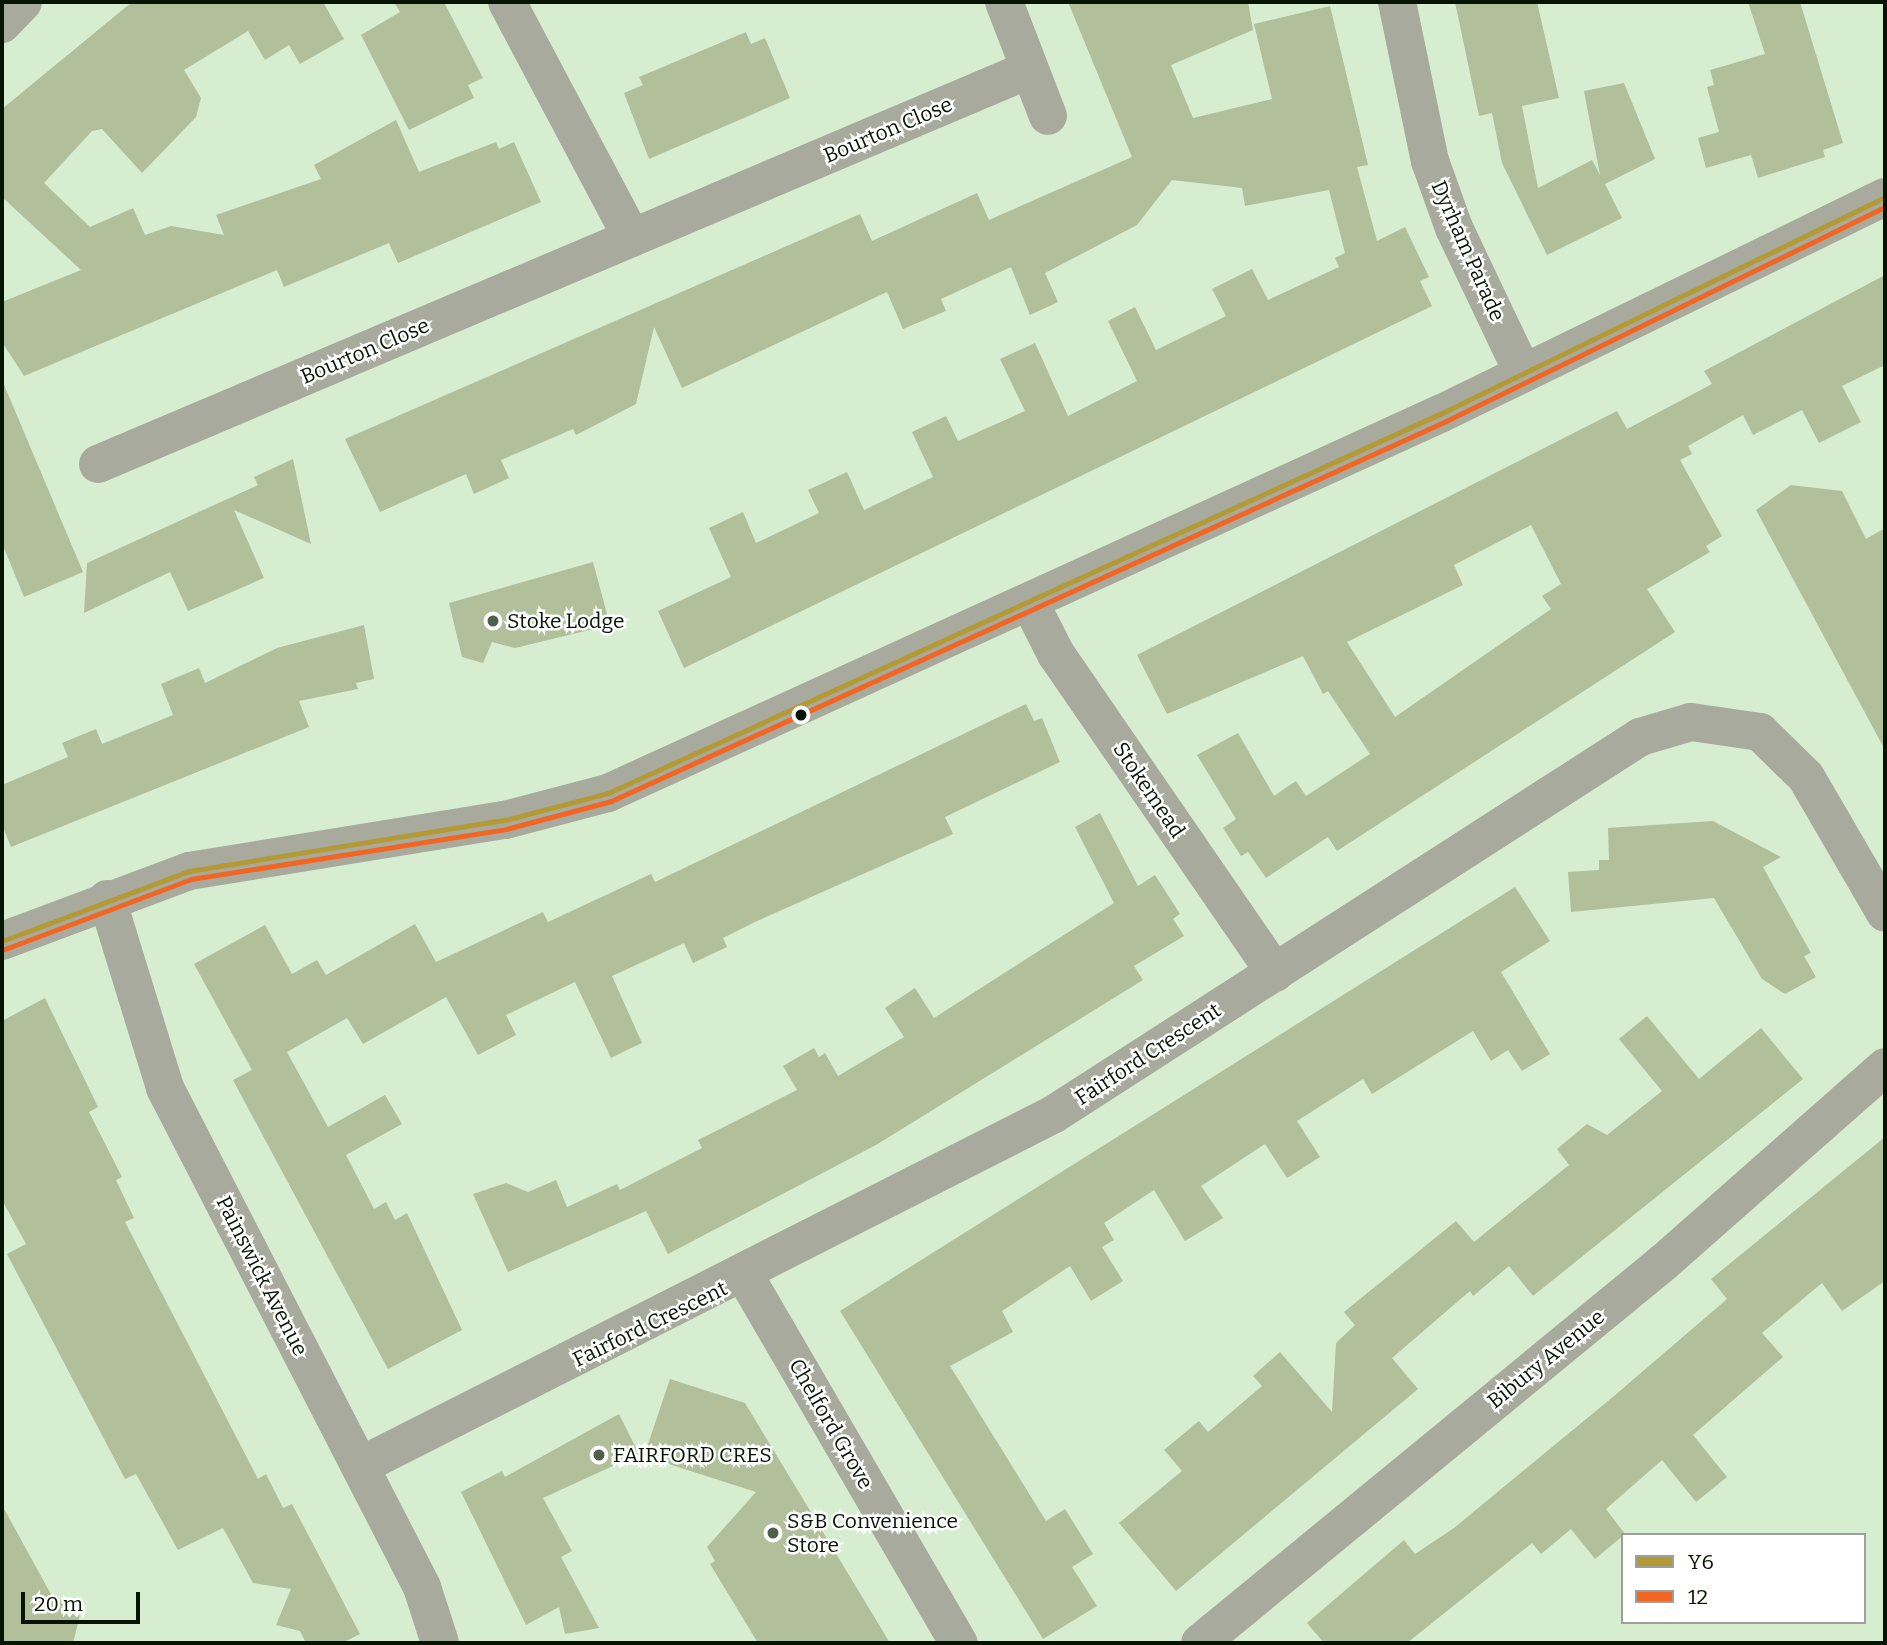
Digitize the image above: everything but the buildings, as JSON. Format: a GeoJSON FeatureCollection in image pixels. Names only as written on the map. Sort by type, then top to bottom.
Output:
{"type":"FeatureCollection","features":[{"type":"Feature","properties":{"kind":"street"},"geometry":{"type":"LineString","coordinates":[[2,24],[23,2]]}},
{"type":"Feature","properties":{"kind":"street"},"geometry":{"type":"LineString","coordinates":[[507,2],[632,238]]}},
{"type":"Feature","properties":{"kind":"street"},"geometry":{"type":"LineString","coordinates":[[1004,2],[1048,116]]}},
{"type":"Feature","properties":{"kind":"street","name":"Dyrham Parade"},"geometry":{"type":"LineString","coordinates":[[1397,2],[1430,162],[1454,228],[1523,373]]}},
{"type":"Feature","properties":{"kind":"street","name":"Bourton Close"},"geometry":{"type":"LineString","coordinates":[[98,464],[1028,70]]}},
{"type":"Feature","properties":{"kind":"street"},"geometry":{"type":"LineString","coordinates":[[2,941],[107,899],[255,856],[505,820],[608,793],[1030,603],[1523,373],[1885,197]]}},
{"type":"Feature","properties":{"kind":"street","name":"Stokemead"},"geometry":{"type":"LineString","coordinates":[[1030,603],[1056,654],[1275,973]]}},
{"type":"Feature","properties":{"kind":"street","name":"Fairford Crescent"},"geometry":{"type":"LineString","coordinates":[[360,1466],[745,1276],[1054,1114],[1640,737],[1690,722],[1760,732],[1783,749],[1876,871]]}},
{"type":"Feature","properties":{"kind":"street"},"geometry":{"type":"LineString","coordinates":[[1876,871],[1885,914]]}},
{"type":"Feature","properties":{"kind":"street","name":"Painswick Avenue"},"geometry":{"type":"LineString","coordinates":[[107,899],[165,1088],[422,1587],[440,1643]]}},
{"type":"Feature","properties":{"kind":"street","name":"Bibury Avenue"},"geometry":{"type":"LineString","coordinates":[[1199,1643],[1664,1262],[1885,1068]]}},
{"type":"Feature","properties":{"kind":"street","name":"Chelford Grove"},"geometry":{"type":"LineString","coordinates":[[745,1276],[959,1643]]}},
{"type":"Feature","properties":{"kind":"transit line","name":"Y6"},"geometry":{"type":"LineString","coordinates":[[2,941],[189,871],[505,820],[608,793],[1442,413],[1885,197]]}},
{"type":"Feature","properties":{"kind":"transit line","name":"12"},"geometry":{"type":"LineString","coordinates":[[5,949],[191,879],[506,829],[611,801],[1446,421],[1885,207]]}},
{"type":"Feature","properties":{"kind":"place","name":"Stoke Lodge"},"geometry":{"type":"Point","coordinates":[493,621]}},
{"type":"Feature","properties":{"kind":"place","name":"FAIRFORD CRES"},"geometry":{"type":"Point","coordinates":[599,1455]}},
{"type":"Feature","properties":{"kind":"place","name":"S&B Convenience Store"},"geometry":{"type":"Point","coordinates":[773,1533]}}]}
